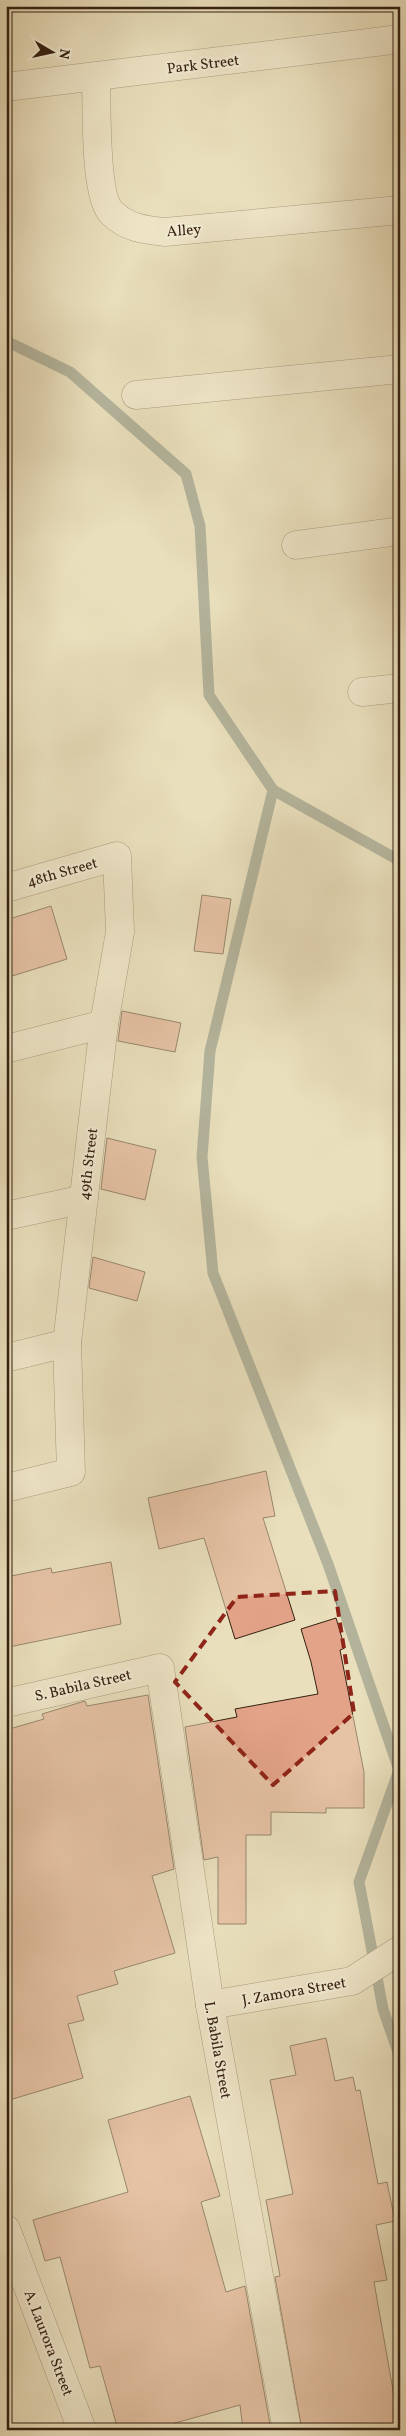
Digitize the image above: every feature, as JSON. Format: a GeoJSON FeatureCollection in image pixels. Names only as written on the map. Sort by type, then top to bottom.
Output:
{"type":"FeatureCollection","features":[{"type":"Feature","properties":{"kind":"street","name":"Park Street"},"geometry":{"type":"LineString","coordinates":[[6,87],[400,39]]}},
{"type":"Feature","properties":{"kind":"street","name":"Alley"},"geometry":{"type":"LineString","coordinates":[[96,77],[100,185],[110,212],[134,228],[165,232],[400,210]]}},
{"type":"Feature","properties":{"kind":"street"},"geometry":{"type":"LineString","coordinates":[[136,395],[400,369]]}},
{"type":"Feature","properties":{"kind":"street"},"geometry":{"type":"LineString","coordinates":[[296,545],[400,531]]}},
{"type":"Feature","properties":{"kind":"street"},"geometry":{"type":"LineString","coordinates":[[362,692],[400,688]]}},
{"type":"Feature","properties":{"kind":"street","name":"48th Street"},"geometry":{"type":"LineString","coordinates":[[6,888],[117,856]]}},
{"type":"Feature","properties":{"kind":"street","name":"49th Street"},"geometry":{"type":"LineString","coordinates":[[6,1488],[71,1472],[67,1343],[104,1024],[120,932],[117,856]]}},
{"type":"Feature","properties":{"kind":"street"},"geometry":{"type":"LineString","coordinates":[[6,1049],[104,1024]]}},
{"type":"Feature","properties":{"kind":"street"},"geometry":{"type":"LineString","coordinates":[[6,1216],[84,1199]]}},
{"type":"Feature","properties":{"kind":"street"},"geometry":{"type":"LineString","coordinates":[[6,1358],[67,1343]]}},
{"type":"Feature","properties":{"kind":"street","name":"S. Babila Street"},"geometry":{"type":"LineString","coordinates":[[6,1703],[160,1668]]}},
{"type":"Feature","properties":{"kind":"street","name":"L. Babila Street"},"geometry":{"type":"LineString","coordinates":[[160,1668],[210,2005],[287,2430]]}},
{"type":"Feature","properties":{"kind":"street","name":"J. Zamora Street"},"geometry":{"type":"LineString","coordinates":[[210,2005],[352,1982],[400,1950]]}},
{"type":"Feature","properties":{"kind":"street","name":"A. Laurora Street"},"geometry":{"type":"LineString","coordinates":[[6,2229],[82,2430]]}},
{"type":"Feature","properties":{"kind":"highlighted area"},"geometry":{"type":"Polygon","coordinates":[[[335,1591],[354,1713],[273,1785],[175,1682],[237,1597],[335,1591]]]}},
{"type":"Feature","properties":{"kind":"building"},"geometry":{"type":"Polygon","coordinates":[[[202,895],[231,899],[223,954],[194,951],[202,895]]]}},
{"type":"Feature","properties":{"kind":"building"},"geometry":{"type":"Polygon","coordinates":[[[51,906],[67,959],[12,976],[6,958],[6,920],[51,906]]]}},
{"type":"Feature","properties":{"kind":"building"},"geometry":{"type":"Polygon","coordinates":[[[122,1011],[181,1023],[175,1052],[118,1041],[122,1011]]]}},
{"type":"Feature","properties":{"kind":"building"},"geometry":{"type":"Polygon","coordinates":[[[107,1138],[156,1150],[145,1200],[101,1189],[107,1138]]]}},
{"type":"Feature","properties":{"kind":"building"},"geometry":{"type":"Polygon","coordinates":[[[93,1257],[145,1272],[137,1301],[89,1288],[93,1257]]]}},
{"type":"Feature","properties":{"kind":"building"},"geometry":{"type":"Polygon","coordinates":[[[266,1471],[275,1516],[263,1518],[295,1620],[235,1639],[204,1538],[159,1549],[148,1498],[266,1471]]]}},
{"type":"Feature","properties":{"kind":"building"},"geometry":{"type":"Polygon","coordinates":[[[111,1562],[121,1624],[9,1647],[6,1632],[6,1577],[51,1568],[52,1573],[111,1562]]]}},
{"type":"Feature","properties":{"kind":"building"},"geometry":{"type":"Polygon","coordinates":[[[336,1618],[345,1648],[340,1650],[364,1772],[364,1808],[326,1808],[326,1813],[271,1812],[271,1835],[246,1835],[246,1924],[218,1924],[218,1857],[204,1860],[185,1727],[237,1717],[235,1709],[318,1694],[301,1629],[336,1618]]]}},
{"type":"Feature","properties":{"kind":"building"},"geometry":{"type":"Polygon","coordinates":[[[148,1695],[174,1869],[152,1876],[175,1953],[114,1971],[118,1984],[77,1996],[84,2020],[68,2024],[83,2078],[6,2101],[6,1730],[44,1719],[42,1714],[85,1701],[87,1706],[148,1695]]]}},
{"type":"Feature","properties":{"kind":"building"},"geometry":{"type":"Polygon","coordinates":[[[326,2038],[335,2081],[353,2077],[356,2091],[360,2090],[378,2184],[387,2182],[395,2221],[376,2225],[387,2280],[374,2282],[400,2430],[302,2430],[275,2277],[280,2276],[266,2200],[293,2194],[270,2080],[296,2075],[290,2046],[326,2038]]]}},
{"type":"Feature","properties":{"kind":"building"},"geometry":{"type":"Polygon","coordinates":[[[190,2096],[220,2196],[201,2202],[226,2292],[245,2286],[271,2430],[243,2430],[240,2405],[175,2423],[177,2430],[118,2430],[100,2366],[90,2368],[60,2257],[45,2261],[33,2220],[128,2192],[108,2120],[190,2096]]]}},
{"type":"Feature","properties":{"kind":"waterway"},"geometry":{"type":"LineString","coordinates":[[6,341],[70,372],[186,474],[200,526],[209,695],[273,790],[400,861]]}},
{"type":"Feature","properties":{"kind":"waterway"},"geometry":{"type":"LineString","coordinates":[[273,790],[210,1051],[202,1157],[213,1273],[328,1564],[399,1770],[359,1882],[383,2009],[400,2058]]}}]}
